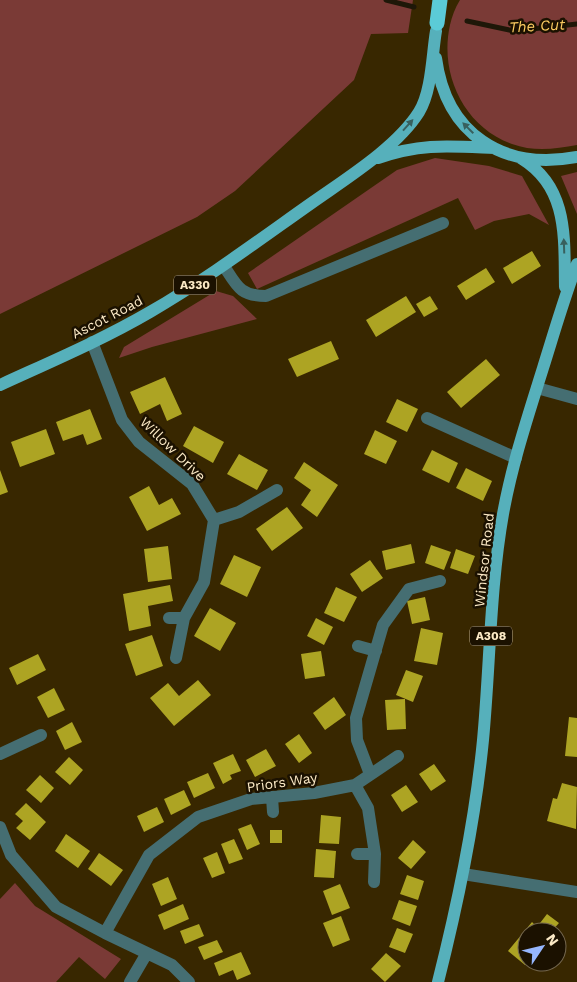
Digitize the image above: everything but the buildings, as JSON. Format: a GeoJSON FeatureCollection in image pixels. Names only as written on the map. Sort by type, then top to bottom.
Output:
{"type":"FeatureCollection","features":[{"type":"Feature","properties":{"kind":"highway"},"geometry":{"type":"LineString","coordinates":[[437,27],[440,0]]}},
{"type":"Feature","properties":{"kind":"main road"},"geometry":{"type":"LineString","coordinates":[[449,0],[437,27],[436,59],[441,85],[448,100],[465,126],[494,148],[522,159],[554,160],[577,157]]}},
{"type":"Feature","properties":{"kind":"main road","name":"Ascot Road"},"geometry":{"type":"LineString","coordinates":[[0,385],[92,342],[156,309],[224,266],[374,159],[407,127],[423,104],[437,27]]}},
{"type":"Feature","properties":{"kind":"main road","name":"Ascot Road"},"geometry":{"type":"LineString","coordinates":[[374,159],[422,146],[494,148]]}},
{"type":"Feature","properties":{"kind":"main road","name":"Windsor Road"},"geometry":{"type":"LineString","coordinates":[[522,159],[538,171],[548,183],[558,204],[563,232],[565,295]]}},
{"type":"Feature","properties":{"kind":"main road","name":"Windsor Road"},"geometry":{"type":"LineString","coordinates":[[438,982],[463,874],[480,768],[500,537],[506,500],[516,458],[537,388],[565,295],[577,264]]}},
{"type":"Feature","properties":{"kind":"street"},"geometry":{"type":"LineString","coordinates":[[224,266],[244,293],[254,296],[266,296],[443,222]]}},
{"type":"Feature","properties":{"kind":"street","name":"Willow Drive"},"geometry":{"type":"LineString","coordinates":[[92,342],[122,420],[139,442],[192,484],[214,520]]}},
{"type":"Feature","properties":{"kind":"street"},"geometry":{"type":"LineString","coordinates":[[537,388],[577,399]]}},
{"type":"Feature","properties":{"kind":"street"},"geometry":{"type":"LineString","coordinates":[[427,418],[516,458]]}},
{"type":"Feature","properties":{"kind":"street"},"geometry":{"type":"LineString","coordinates":[[176,658],[184,618],[204,582],[214,520],[239,512],[277,490]]}},
{"type":"Feature","properties":{"kind":"street"},"geometry":{"type":"LineString","coordinates":[[370,774],[357,740],[356,718],[383,626],[409,589],[440,581]]}},
{"type":"Feature","properties":{"kind":"street"},"geometry":{"type":"LineString","coordinates":[[169,618],[184,618]]}},
{"type":"Feature","properties":{"kind":"street"},"geometry":{"type":"LineString","coordinates":[[358,646],[376,651]]}},
{"type":"Feature","properties":{"kind":"street"},"geometry":{"type":"LineString","coordinates":[[0,754],[41,735]]}},
{"type":"Feature","properties":{"kind":"street","name":"Priors Way"},"geometry":{"type":"LineString","coordinates":[[105,933],[149,855],[198,817],[251,799],[314,793],[355,785],[398,756]]}},
{"type":"Feature","properties":{"kind":"street"},"geometry":{"type":"LineString","coordinates":[[355,785],[368,808],[375,854],[374,882]]}},
{"type":"Feature","properties":{"kind":"street"},"geometry":{"type":"LineString","coordinates":[[272,797],[273,812]]}},
{"type":"Feature","properties":{"kind":"street"},"geometry":{"type":"LineString","coordinates":[[0,827],[11,855],[56,906],[105,933],[172,965],[189,982]]}},
{"type":"Feature","properties":{"kind":"street"},"geometry":{"type":"LineString","coordinates":[[357,854],[375,854]]}},
{"type":"Feature","properties":{"kind":"street"},"geometry":{"type":"LineString","coordinates":[[463,874],[577,892]]}},
{"type":"Feature","properties":{"kind":"street"},"geometry":{"type":"LineString","coordinates":[[130,982],[147,953]]}},
{"type":"Feature","properties":{"kind":"shaded area"},"geometry":{"type":"Polygon","coordinates":[[[0,0],[413,0],[408,33],[371,34],[354,80],[235,191],[197,217],[0,314],[0,0]]]}},
{"type":"Feature","properties":{"kind":"shaded area"},"geometry":{"type":"Polygon","coordinates":[[[460,0],[577,0],[577,145],[553,149],[520,147],[495,136],[468,112],[452,80],[448,62],[450,25],[460,0]]]}},
{"type":"Feature","properties":{"kind":"shaded area"},"geometry":{"type":"Polygon","coordinates":[[[435,158],[489,166],[522,176],[549,225],[529,214],[494,221],[475,230],[458,198],[257,289],[248,273],[397,170],[435,158]]]}},
{"type":"Feature","properties":{"kind":"shaded area"},"geometry":{"type":"Polygon","coordinates":[[[577,172],[577,214],[561,176],[577,172]]]}},
{"type":"Feature","properties":{"kind":"shaded area"},"geometry":{"type":"Polygon","coordinates":[[[216,291],[233,296],[257,319],[152,347],[119,358],[124,347],[216,291]]]}},
{"type":"Feature","properties":{"kind":"shaded area"},"geometry":{"type":"Polygon","coordinates":[[[15,883],[35,906],[121,959],[105,979],[79,957],[56,982],[0,982],[0,899],[15,883]]]}},
{"type":"Feature","properties":{"kind":"waterway","name":"The Cut"},"geometry":{"type":"LineString","coordinates":[[386,0],[414,7]]}},
{"type":"Feature","properties":{"kind":"waterway","name":"The Cut"},"geometry":{"type":"LineString","coordinates":[[467,21],[514,31],[577,24]]}}]}
